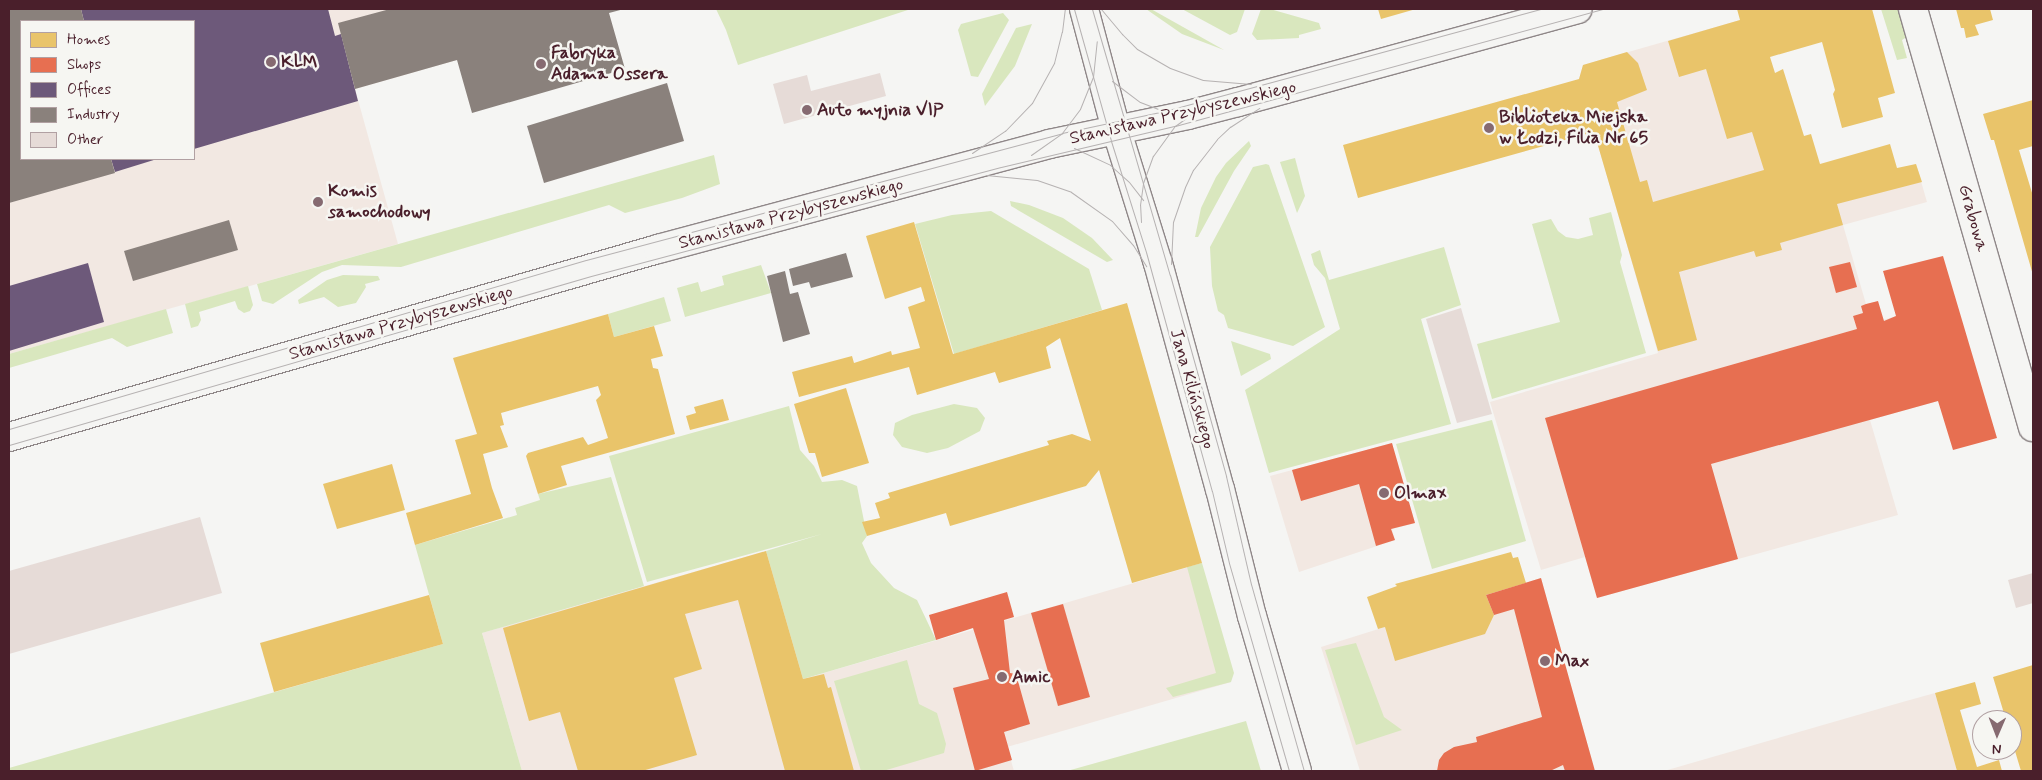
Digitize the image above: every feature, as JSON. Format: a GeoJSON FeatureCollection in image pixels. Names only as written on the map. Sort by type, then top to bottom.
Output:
{"type":"FeatureCollection","features":[{"type":"Feature","properties":{"kind":"street","name":"Jana Kilińskiego"},"geometry":{"type":"LineString","coordinates":[[1084,9],[1117,130],[1158,263],[1220,488],[1252,616],[1296,771]]}},
{"type":"Feature","properties":{"kind":"street","name":"Stanisława Przybyszewskiego"},"geometry":{"type":"LineString","coordinates":[[9,437],[647,252],[1049,144],[1238,102],[1578,9]]}},
{"type":"Feature","properties":{"kind":"street","name":"Grabowa"},"geometry":{"type":"LineString","coordinates":[[1913,9],[2033,427]]}},
{"type":"Feature","properties":{"kind":"shaded area"},"geometry":{"type":"Polygon","coordinates":[[[9,9],[442,9],[457,60],[355,89],[398,244],[9,354],[9,9]]]}},
{"type":"Feature","properties":{"kind":"shaded area"},"geometry":{"type":"Polygon","coordinates":[[[1740,20],[1832,187],[1916,164],[1927,202],[1843,225],[1866,304],[1863,313],[1853,316],[1857,328],[1896,316],[1938,401],[1870,420],[1898,515],[1597,598],[1585,557],[1541,570],[1490,402],[1658,353],[1579,79],[1583,65],[1740,20]]]}},
{"type":"Feature","properties":{"kind":"shaded area"},"geometry":{"type":"Polygon","coordinates":[[[1392,443],[1415,523],[1392,529],[1395,540],[1299,572],[1270,476],[1392,443]]]}},
{"type":"Feature","properties":{"kind":"shaded area"},"geometry":{"type":"Polygon","coordinates":[[[766,551],[803,679],[1196,565],[1231,682],[1007,747],[1014,771],[522,771],[482,633],[766,551]]]}},
{"type":"Feature","properties":{"kind":"shaded area"},"geometry":{"type":"Polygon","coordinates":[[[1541,578],[1595,771],[1360,771],[1321,647],[1541,578]]]}},
{"type":"Feature","properties":{"kind":"shaded area"},"geometry":{"type":"Polygon","coordinates":[[[1935,693],[1957,771],[1664,771],[1899,703],[1935,693]]]}},
{"type":"Feature","properties":{"kind":"green space"},"geometry":{"type":"Polygon","coordinates":[[[716,9],[911,9],[738,65],[726,30],[716,9]]]}},
{"type":"Feature","properties":{"kind":"green space"},"geometry":{"type":"Polygon","coordinates":[[[1146,9],[1151,9],[1224,50],[1182,34],[1146,9]]]}},
{"type":"Feature","properties":{"kind":"green space"},"geometry":{"type":"Polygon","coordinates":[[[1182,9],[1245,9],[1237,32],[1230,35],[1182,9]]]}},
{"type":"Feature","properties":{"kind":"green space"},"geometry":{"type":"Polygon","coordinates":[[[1261,9],[1270,9],[1319,23],[1321,29],[1299,35],[1299,38],[1257,40],[1252,34],[1261,9]]]}},
{"type":"Feature","properties":{"kind":"green space"},"geometry":{"type":"Polygon","coordinates":[[[1881,9],[1904,9],[1911,34],[1902,40],[1907,58],[1897,60],[1881,9]]]}},
{"type":"Feature","properties":{"kind":"green space"},"geometry":{"type":"Polygon","coordinates":[[[1003,13],[1009,20],[978,77],[971,76],[958,30],[961,24],[1003,13]]]}},
{"type":"Feature","properties":{"kind":"green space"},"geometry":{"type":"Polygon","coordinates":[[[1032,24],[1015,66],[985,106],[982,94],[1016,28],[1032,24]]]}},
{"type":"Feature","properties":{"kind":"green space"},"geometry":{"type":"Polygon","coordinates":[[[1249,141],[1251,146],[1234,171],[1198,237],[1195,237],[1201,208],[1216,177],[1226,163],[1249,141]]]}},
{"type":"Feature","properties":{"kind":"green space"},"geometry":{"type":"Polygon","coordinates":[[[714,155],[720,184],[682,198],[625,213],[609,205],[401,267],[342,265],[322,272],[273,304],[262,301],[257,284],[714,155]]]}},
{"type":"Feature","properties":{"kind":"green space"},"geometry":{"type":"Polygon","coordinates":[[[1295,158],[1305,196],[1297,213],[1280,162],[1295,158]]]}},
{"type":"Feature","properties":{"kind":"green space"},"geometry":{"type":"Polygon","coordinates":[[[1269,165],[1325,327],[1293,346],[1228,328],[1224,315],[1218,311],[1212,286],[1210,247],[1253,167],[1269,165]]]}},
{"type":"Feature","properties":{"kind":"green space"},"geometry":{"type":"Polygon","coordinates":[[[1010,201],[1029,205],[1063,218],[1092,238],[1113,260],[1107,262],[1011,206],[1010,201]]]}},
{"type":"Feature","properties":{"kind":"green space"},"geometry":{"type":"Polygon","coordinates":[[[991,211],[1089,269],[1102,310],[954,354],[915,224],[952,215],[991,211]]]}},
{"type":"Feature","properties":{"kind":"green space"},"geometry":{"type":"Polygon","coordinates":[[[1611,212],[1622,255],[1620,262],[1646,353],[1492,399],[1477,344],[1560,322],[1532,224],[1551,219],[1558,231],[1566,237],[1578,239],[1593,235],[1589,218],[1611,212]]]}},
{"type":"Feature","properties":{"kind":"green space"},"geometry":{"type":"Polygon","coordinates":[[[1444,247],[1461,305],[1421,319],[1451,424],[1269,473],[1245,390],[1340,329],[1325,278],[1314,265],[1311,254],[1320,250],[1329,280],[1444,247]]]}},
{"type":"Feature","properties":{"kind":"green space"},"geometry":{"type":"Polygon","coordinates":[[[761,265],[771,293],[685,317],[677,288],[698,282],[701,292],[724,285],[722,276],[761,265]]]}},
{"type":"Feature","properties":{"kind":"green space"},"geometry":{"type":"Polygon","coordinates":[[[343,275],[378,276],[380,280],[365,284],[366,287],[356,303],[338,307],[324,297],[299,304],[298,300],[327,280],[343,275]]]}},
{"type":"Feature","properties":{"kind":"green space"},"geometry":{"type":"Polygon","coordinates":[[[248,286],[253,305],[250,311],[244,313],[238,309],[235,301],[199,312],[201,320],[198,326],[191,328],[185,304],[248,286]]]}},
{"type":"Feature","properties":{"kind":"green space"},"geometry":{"type":"Polygon","coordinates":[[[664,297],[671,321],[614,337],[608,314],[664,297]]]}},
{"type":"Feature","properties":{"kind":"green space"},"geometry":{"type":"Polygon","coordinates":[[[166,309],[173,333],[127,347],[112,338],[9,368],[9,354],[166,309]]]}},
{"type":"Feature","properties":{"kind":"green space"},"geometry":{"type":"Polygon","coordinates":[[[1231,341],[1270,354],[1271,359],[1241,376],[1231,341]]]}},
{"type":"Feature","properties":{"kind":"green space"},"geometry":{"type":"Polygon","coordinates":[[[954,404],[977,408],[985,418],[980,431],[948,448],[927,453],[902,447],[893,435],[895,423],[912,415],[954,404]]]}},
{"type":"Feature","properties":{"kind":"green space"},"geometry":{"type":"Polygon","coordinates":[[[789,406],[800,450],[814,466],[822,482],[842,480],[857,486],[867,536],[862,543],[871,563],[894,588],[917,600],[936,640],[803,679],[766,551],[822,534],[647,582],[609,456],[789,406]]]}},
{"type":"Feature","properties":{"kind":"green space"},"geometry":{"type":"Polygon","coordinates":[[[1492,420],[1526,541],[1432,569],[1396,444],[1492,420]]]}},
{"type":"Feature","properties":{"kind":"green space"},"geometry":{"type":"Polygon","coordinates":[[[611,477],[644,586],[482,633],[522,771],[9,771],[9,768],[443,644],[415,545],[517,515],[515,508],[540,500],[538,494],[611,477]]]}},
{"type":"Feature","properties":{"kind":"green space"},"geometry":{"type":"Polygon","coordinates":[[[1202,563],[1234,673],[1231,682],[1173,697],[1166,688],[1216,673],[1187,567],[1202,563]]]}},
{"type":"Feature","properties":{"kind":"green space"},"geometry":{"type":"Polygon","coordinates":[[[1356,643],[1384,717],[1402,730],[1356,745],[1325,650],[1356,643]]]}},
{"type":"Feature","properties":{"kind":"green space"},"geometry":{"type":"Polygon","coordinates":[[[907,660],[919,704],[937,713],[946,744],[944,753],[883,771],[861,771],[834,681],[907,660]]]}},
{"type":"Feature","properties":{"kind":"green space"},"geometry":{"type":"Polygon","coordinates":[[[1246,721],[1261,771],[1067,771],[1246,721]]]}},
{"type":"Feature","properties":{"kind":"building: Homes"},"geometry":{"type":"Polygon","coordinates":[[[1378,9],[1416,9],[1381,19],[1378,9]]]}},
{"type":"Feature","properties":{"kind":"building: Homes"},"geometry":{"type":"Polygon","coordinates":[[[1737,9],[1872,9],[1895,93],[1878,98],[1883,117],[1842,128],[1833,94],[1835,90],[1822,42],[1770,57],[1775,73],[1783,69],[1804,136],[1811,134],[1820,164],[1890,144],[1897,168],[1916,164],[1922,182],[1837,204],[1843,225],[1780,243],[1782,250],[1756,257],[1754,251],[1679,272],[1697,340],[1658,351],[1594,132],[1358,198],[1343,145],[1579,79],[1583,65],[1627,52],[1638,63],[1647,90],[1617,102],[1640,182],[1647,180],[1653,202],[1764,170],[1752,132],[1727,139],[1706,69],[1679,77],[1668,41],[1740,20],[1737,9]]]}},
{"type":"Feature","properties":{"kind":"building: Homes"},"geometry":{"type":"Polygon","coordinates":[[[1956,9],[1990,9],[1993,20],[1975,25],[1979,35],[1966,38],[1956,9]]]}},
{"type":"Feature","properties":{"kind":"building: Homes"},"geometry":{"type":"Polygon","coordinates":[[[2033,100],[2033,146],[2019,150],[2033,196],[2033,275],[1994,140],[1991,140],[1983,114],[2033,100]]]}},
{"type":"Feature","properties":{"kind":"building: Homes"},"geometry":{"type":"Polygon","coordinates":[[[914,222],[953,354],[1127,303],[1202,563],[1132,583],[1099,470],[1086,486],[950,526],[946,513],[867,536],[862,522],[880,518],[875,503],[890,498],[888,493],[1049,445],[1047,441],[1072,434],[1091,441],[1060,338],[1046,347],[1051,368],[999,383],[995,372],[917,395],[909,367],[799,397],[792,372],[852,356],[854,363],[891,351],[892,355],[920,348],[908,307],[925,301],[921,287],[885,299],[866,236],[914,222]]]}},
{"type":"Feature","properties":{"kind":"building: Homes"},"geometry":{"type":"Polygon","coordinates":[[[608,314],[614,337],[654,326],[663,356],[651,359],[653,368],[658,369],[675,434],[561,466],[567,485],[538,494],[526,456],[528,453],[583,437],[588,445],[608,438],[596,400],[601,395],[598,386],[501,413],[504,425],[500,426],[508,447],[483,454],[492,488],[503,518],[415,545],[406,513],[471,494],[455,440],[477,434],[453,358],[608,314]]]}},
{"type":"Feature","properties":{"kind":"building: Homes"},"geometry":{"type":"Polygon","coordinates":[[[846,388],[869,463],[822,477],[815,453],[809,453],[794,404],[846,388]]]}},
{"type":"Feature","properties":{"kind":"building: Homes"},"geometry":{"type":"Polygon","coordinates":[[[723,399],[729,420],[690,430],[686,416],[696,413],[694,407],[723,399]]]}},
{"type":"Feature","properties":{"kind":"building: Homes"},"geometry":{"type":"Polygon","coordinates":[[[392,464],[405,510],[337,529],[323,484],[392,464]]]}},
{"type":"Feature","properties":{"kind":"building: Homes"},"geometry":{"type":"Polygon","coordinates":[[[766,551],[803,679],[824,674],[828,688],[831,687],[854,771],[785,771],[738,600],[685,614],[702,669],[674,678],[697,755],[642,771],[578,771],[560,712],[529,721],[503,628],[766,551]]]}},
{"type":"Feature","properties":{"kind":"building: Homes"},"geometry":{"type":"Polygon","coordinates":[[[1511,552],[1513,558],[1518,557],[1526,583],[1486,595],[1494,615],[1485,634],[1395,661],[1385,627],[1378,629],[1367,597],[1397,586],[1395,584],[1511,552]]]}},
{"type":"Feature","properties":{"kind":"building: Homes"},"geometry":{"type":"Polygon","coordinates":[[[429,595],[443,644],[274,692],[260,643],[429,595]]]}},
{"type":"Feature","properties":{"kind":"building: Homes"},"geometry":{"type":"Polygon","coordinates":[[[2033,665],[2033,771],[2021,771],[2018,760],[2022,760],[2022,710],[2003,710],[1993,677],[2033,665]]]}},
{"type":"Feature","properties":{"kind":"building: Homes"},"geometry":{"type":"Polygon","coordinates":[[[1975,682],[1981,704],[1960,710],[1972,750],[1972,760],[1975,760],[1977,767],[1999,760],[2002,771],[1957,771],[1935,693],[1975,682]]]}},
{"type":"Feature","properties":{"kind":"building: Shops"},"geometry":{"type":"Polygon","coordinates":[[[1943,256],[1997,438],[1953,450],[1938,401],[1711,464],[1738,559],[1597,598],[1545,418],[1857,329],[1853,316],[1863,313],[1861,306],[1866,304],[1878,301],[1884,321],[1896,316],[1883,271],[1943,256]]]}},
{"type":"Feature","properties":{"kind":"building: Shops"},"geometry":{"type":"Polygon","coordinates":[[[1850,262],[1857,287],[1836,293],[1829,267],[1850,262]]]}},
{"type":"Feature","properties":{"kind":"building: Shops","name":"Olmax"},"geometry":{"type":"Polygon","coordinates":[[[1392,443],[1415,523],[1391,529],[1395,540],[1376,546],[1359,484],[1301,501],[1292,470],[1392,443]]]}},
{"type":"Feature","properties":{"kind":"building: Shops"},"geometry":{"type":"Polygon","coordinates":[[[1541,578],[1595,771],[1565,771],[1563,765],[1550,771],[1437,771],[1439,760],[1444,753],[1454,747],[1477,742],[1476,737],[1542,717],[1514,609],[1494,615],[1486,595],[1541,578]]]}},
{"type":"Feature","properties":{"kind":"building: Shops"},"geometry":{"type":"Polygon","coordinates":[[[1007,592],[1014,617],[1004,620],[1010,673],[1016,674],[1030,724],[1004,732],[1012,760],[975,771],[953,688],[989,679],[973,628],[936,640],[929,615],[1007,592]]]}},
{"type":"Feature","properties":{"kind":"building: Shops"},"geometry":{"type":"Polygon","coordinates":[[[1063,604],[1090,697],[1058,706],[1031,613],[1063,604]]]}},
{"type":"Feature","properties":{"kind":"building: Offices","name":"KLM"},"geometry":{"type":"Polygon","coordinates":[[[81,9],[328,9],[335,36],[341,34],[358,101],[195,149],[195,20],[84,20],[81,9]]]}},
{"type":"Feature","properties":{"kind":"building: Offices"},"geometry":{"type":"Polygon","coordinates":[[[111,160],[154,160],[115,172],[111,160]]]}},
{"type":"Feature","properties":{"kind":"building: Offices"},"geometry":{"type":"Polygon","coordinates":[[[88,263],[104,322],[9,351],[9,286],[88,263]]]}},
{"type":"Feature","properties":{"kind":"building: Industry"},"geometry":{"type":"Polygon","coordinates":[[[9,9],[81,9],[84,20],[20,20],[20,160],[111,160],[115,173],[9,203],[9,9]]]}},
{"type":"Feature","properties":{"kind":"building: Industry","name":"Fabryka Adama Ossera"},"geometry":{"type":"Polygon","coordinates":[[[390,9],[624,9],[609,13],[625,69],[472,113],[457,60],[355,89],[338,23],[390,9]]]}},
{"type":"Feature","properties":{"kind":"building: Industry"},"geometry":{"type":"Polygon","coordinates":[[[667,83],[684,141],[544,183],[527,126],[667,83]]]}},
{"type":"Feature","properties":{"kind":"building: Industry"},"geometry":{"type":"Polygon","coordinates":[[[229,220],[238,250],[133,281],[124,251],[229,220]]]}},
{"type":"Feature","properties":{"kind":"building: Industry"},"geometry":{"type":"Polygon","coordinates":[[[846,253],[853,277],[811,288],[809,282],[793,286],[789,269],[846,253]]]}},
{"type":"Feature","properties":{"kind":"building: Industry"},"geometry":{"type":"Polygon","coordinates":[[[785,271],[790,294],[798,292],[810,334],[783,342],[767,276],[785,271]]]}},
{"type":"Feature","properties":{"kind":"building: Other","name":"Auto myjnia VIP"},"geometry":{"type":"Polygon","coordinates":[[[880,73],[886,96],[784,124],[773,84],[807,75],[811,91],[880,73]]]}},
{"type":"Feature","properties":{"kind":"building: Other"},"geometry":{"type":"Polygon","coordinates":[[[1461,308],[1492,414],[1457,423],[1426,319],[1461,308]]]}},
{"type":"Feature","properties":{"kind":"building: Other"},"geometry":{"type":"Polygon","coordinates":[[[200,517],[222,593],[9,654],[9,571],[200,517]]]}},
{"type":"Feature","properties":{"kind":"building: Other"},"geometry":{"type":"Polygon","coordinates":[[[2033,573],[2033,603],[2016,608],[2008,580],[2033,573]]]}},
{"type":"Feature","properties":{"kind":"tram line"},"geometry":{"type":"LineString","coordinates":[[972,153],[1005,131],[1032,103],[1054,63],[1062,32],[1065,9]]}},
{"type":"Feature","properties":{"kind":"tram line"},"geometry":{"type":"LineString","coordinates":[[1074,9],[1111,141],[1146,252],[1212,491],[1229,563],[1289,771]]}},
{"type":"Feature","properties":{"kind":"tram line"},"geometry":{"type":"LineString","coordinates":[[1092,9],[1170,275],[1226,476],[1251,584],[1304,771]]}},
{"type":"Feature","properties":{"kind":"tram line"},"geometry":{"type":"LineString","coordinates":[[1101,9],[1137,49],[1170,68],[1203,80],[1251,84]]}},
{"type":"Feature","properties":{"kind":"tram line"},"geometry":{"type":"LineString","coordinates":[[9,429],[586,260],[1062,133],[1165,111],[1540,9]]}},
{"type":"Feature","properties":{"kind":"tram line"},"geometry":{"type":"LineString","coordinates":[[9,445],[591,276],[1001,167],[1175,126],[1604,9]]}},
{"type":"Feature","properties":{"kind":"tram line"},"geometry":{"type":"LineString","coordinates":[[1031,155],[1062,133],[1080,109],[1093,77],[1097,41]]}},
{"type":"Feature","properties":{"kind":"tram line"},"geometry":{"type":"LineString","coordinates":[[1112,81],[1140,102],[1163,111]]}},
{"type":"Feature","properties":{"kind":"tram line"},"geometry":{"type":"LineString","coordinates":[[1141,222],[1140,205],[1143,183],[1153,156],[1175,126],[1205,104]]}},
{"type":"Feature","properties":{"kind":"tram line"},"geometry":{"type":"LineString","coordinates":[[1171,264],[1173,222],[1193,170],[1217,139],[1230,127],[1259,108]]}},
{"type":"Feature","properties":{"kind":"tram line"},"geometry":{"type":"LineString","coordinates":[[1074,148],[1110,165],[1129,182],[1143,200]]}},
{"type":"Feature","properties":{"kind":"tram line"},"geometry":{"type":"LineString","coordinates":[[986,175],[1037,180],[1071,192],[1112,221],[1133,245],[1146,266]]}},
{"type":"Feature","properties":{"kind":"place","name":"KLM"},"geometry":{"type":"Point","coordinates":[271,62]}},
{"type":"Feature","properties":{"kind":"place","name":"Fabryka Adama Ossera"},"geometry":{"type":"Point","coordinates":[541,64]}},
{"type":"Feature","properties":{"kind":"place","name":"Auto myjnia VIP"},"geometry":{"type":"Point","coordinates":[807,110]}},
{"type":"Feature","properties":{"kind":"place","name":"Biblioteka Miejska w Łodzi, Filia Nr 65"},"geometry":{"type":"Point","coordinates":[1489,128]}},
{"type":"Feature","properties":{"kind":"place","name":"Komis samochodowy"},"geometry":{"type":"Point","coordinates":[318,202]}},
{"type":"Feature","properties":{"kind":"place","name":"Olmax"},"geometry":{"type":"Point","coordinates":[1384,493]}},
{"type":"Feature","properties":{"kind":"place","name":"Max"},"geometry":{"type":"Point","coordinates":[1545,661]}},
{"type":"Feature","properties":{"kind":"place","name":"Amic"},"geometry":{"type":"Point","coordinates":[1002,677]}}]}
